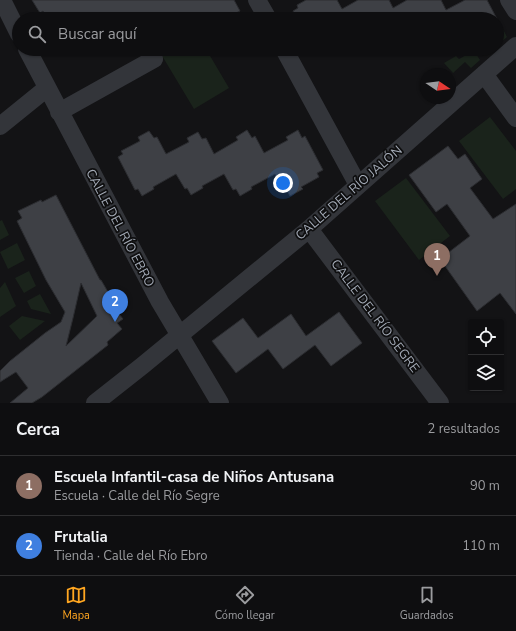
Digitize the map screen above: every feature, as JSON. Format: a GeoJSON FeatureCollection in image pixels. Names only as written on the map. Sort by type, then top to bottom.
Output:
{"type":"FeatureCollection","features":[{"type":"Feature","properties":{"kind":"street"},"geometry":{"type":"LineString","coordinates":[[2,0],[12,20]]}},
{"type":"Feature","properties":{"kind":"street"},"geometry":{"type":"LineString","coordinates":[[257,0],[264,12]]}},
{"type":"Feature","properties":{"kind":"street"},"geometry":{"type":"LineString","coordinates":[[509,0],[516,11]]}},
{"type":"Feature","properties":{"kind":"street","name":"CALLE DEL RÍO JALÓN"},"geometry":{"type":"LineString","coordinates":[[95,403],[180,336],[309,229],[516,46]]}},
{"type":"Feature","properties":{"kind":"street","name":"CALLE DEL RÍO EBRO"},"geometry":{"type":"LineString","coordinates":[[31,56],[160,302],[220,403]]}},
{"type":"Feature","properties":{"kind":"street"},"geometry":{"type":"LineString","coordinates":[[288,56],[358,185]]}},
{"type":"Feature","properties":{"kind":"street"},"geometry":{"type":"LineString","coordinates":[[59,112],[154,60]]}},
{"type":"Feature","properties":{"kind":"street"},"geometry":{"type":"LineString","coordinates":[[484,74],[516,118]]}},
{"type":"Feature","properties":{"kind":"street"},"geometry":{"type":"LineString","coordinates":[[0,126],[48,88]]}},
{"type":"Feature","properties":{"kind":"street","name":"CALLE DEL RÍO SEGRE"},"geometry":{"type":"LineString","coordinates":[[309,229],[440,403]]}},
{"type":"Feature","properties":{"kind":"shaded area"},"geometry":{"type":"Polygon","coordinates":[[[504,31],[507,37],[504,40],[504,31]]]}},
{"type":"Feature","properties":{"kind":"shaded area"},"geometry":{"type":"Polygon","coordinates":[[[162,56],[210,56],[229,88],[194,109],[162,56]]]}},
{"type":"Feature","properties":{"kind":"shaded area"},"geometry":{"type":"Polygon","coordinates":[[[456,56],[459,59],[465,56],[477,56],[480,60],[471,68],[465,62],[456,70],[456,68],[448,68],[444,63],[456,56]]]}},
{"type":"Feature","properties":{"kind":"shaded area"},"geometry":{"type":"Polygon","coordinates":[[[490,117],[516,151],[516,189],[503,199],[459,141],[490,117]]]}},
{"type":"Feature","properties":{"kind":"shaded area"},"geometry":{"type":"Polygon","coordinates":[[[406,178],[450,236],[419,260],[375,201],[406,178]]]}},
{"type":"Feature","properties":{"kind":"shaded area"},"geometry":{"type":"Polygon","coordinates":[[[2,220],[9,235],[0,240],[0,221],[2,220]]]}},
{"type":"Feature","properties":{"kind":"shaded area"},"geometry":{"type":"Polygon","coordinates":[[[17,243],[25,260],[8,269],[0,252],[17,243]]]}},
{"type":"Feature","properties":{"kind":"shaded area"},"geometry":{"type":"Polygon","coordinates":[[[29,271],[36,286],[24,293],[15,278],[29,271]]]}},
{"type":"Feature","properties":{"kind":"shaded area"},"geometry":{"type":"Polygon","coordinates":[[[5,282],[16,306],[0,317],[0,288],[5,282]]]}},
{"type":"Feature","properties":{"kind":"shaded area"},"geometry":{"type":"Polygon","coordinates":[[[40,294],[51,314],[31,309],[27,301],[40,294]]]}},
{"type":"Feature","properties":{"kind":"shaded area"},"geometry":{"type":"Polygon","coordinates":[[[22,316],[45,321],[20,340],[9,326],[22,316]]]}},
{"type":"Feature","properties":{"kind":"building"},"geometry":{"type":"Polygon","coordinates":[[[32,0],[234,0],[240,11],[238,12],[39,12],[32,0]]]}},
{"type":"Feature","properties":{"kind":"building"},"geometry":{"type":"Polygon","coordinates":[[[306,0],[337,0],[342,9],[358,0],[389,0],[393,8],[407,0],[441,0],[446,10],[465,0],[487,0],[493,12],[294,12],[298,8],[297,5],[306,0]]]}},
{"type":"Feature","properties":{"kind":"building"},"geometry":{"type":"Polygon","coordinates":[[[247,130],[252,138],[255,136],[264,153],[288,140],[286,137],[298,130],[302,138],[305,136],[323,170],[317,173],[319,177],[301,187],[303,189],[290,196],[286,189],[283,190],[275,174],[251,187],[252,189],[240,196],[236,189],[233,190],[224,174],[202,186],[203,188],[191,195],[187,188],[185,189],[176,174],[153,187],[154,189],[142,196],[138,189],[135,190],[118,157],[123,154],[121,151],[140,141],[138,137],[149,131],[154,138],[157,137],[166,154],[189,142],[187,138],[198,132],[202,139],[206,138],[214,154],[238,140],[236,137],[247,130]]]}},
{"type":"Feature","properties":{"kind":"building"},"geometry":{"type":"Polygon","coordinates":[[[448,146],[458,159],[465,154],[482,179],[470,188],[493,219],[516,204],[516,314],[500,293],[477,311],[440,259],[470,236],[447,204],[436,212],[409,175],[448,146]]]}},
{"type":"Feature","properties":{"kind":"building"},"geometry":{"type":"Polygon","coordinates":[[[56,195],[100,280],[115,304],[113,306],[123,319],[117,323],[122,329],[107,342],[108,345],[42,397],[32,403],[10,403],[28,388],[16,372],[0,382],[0,371],[10,361],[61,322],[65,312],[46,280],[17,221],[22,218],[18,211],[41,200],[42,202],[56,195]],[[81,283],[66,346],[97,316],[81,283]]]}},
{"type":"Feature","properties":{"kind":"building"},"geometry":{"type":"Polygon","coordinates":[[[339,312],[362,343],[331,366],[315,345],[283,369],[268,349],[236,373],[212,341],[243,318],[258,338],[291,314],[306,336],[339,312]]]}},
{"type":"Feature","properties":{"kind":"place","name":"Escuela Infantil-casa de Niños Antusana"},"geometry":{"type":"Point","coordinates":[437,276]}},
{"type":"Feature","properties":{"kind":"place","name":"Frutalia"},"geometry":{"type":"Point","coordinates":[115,322]}}]}
